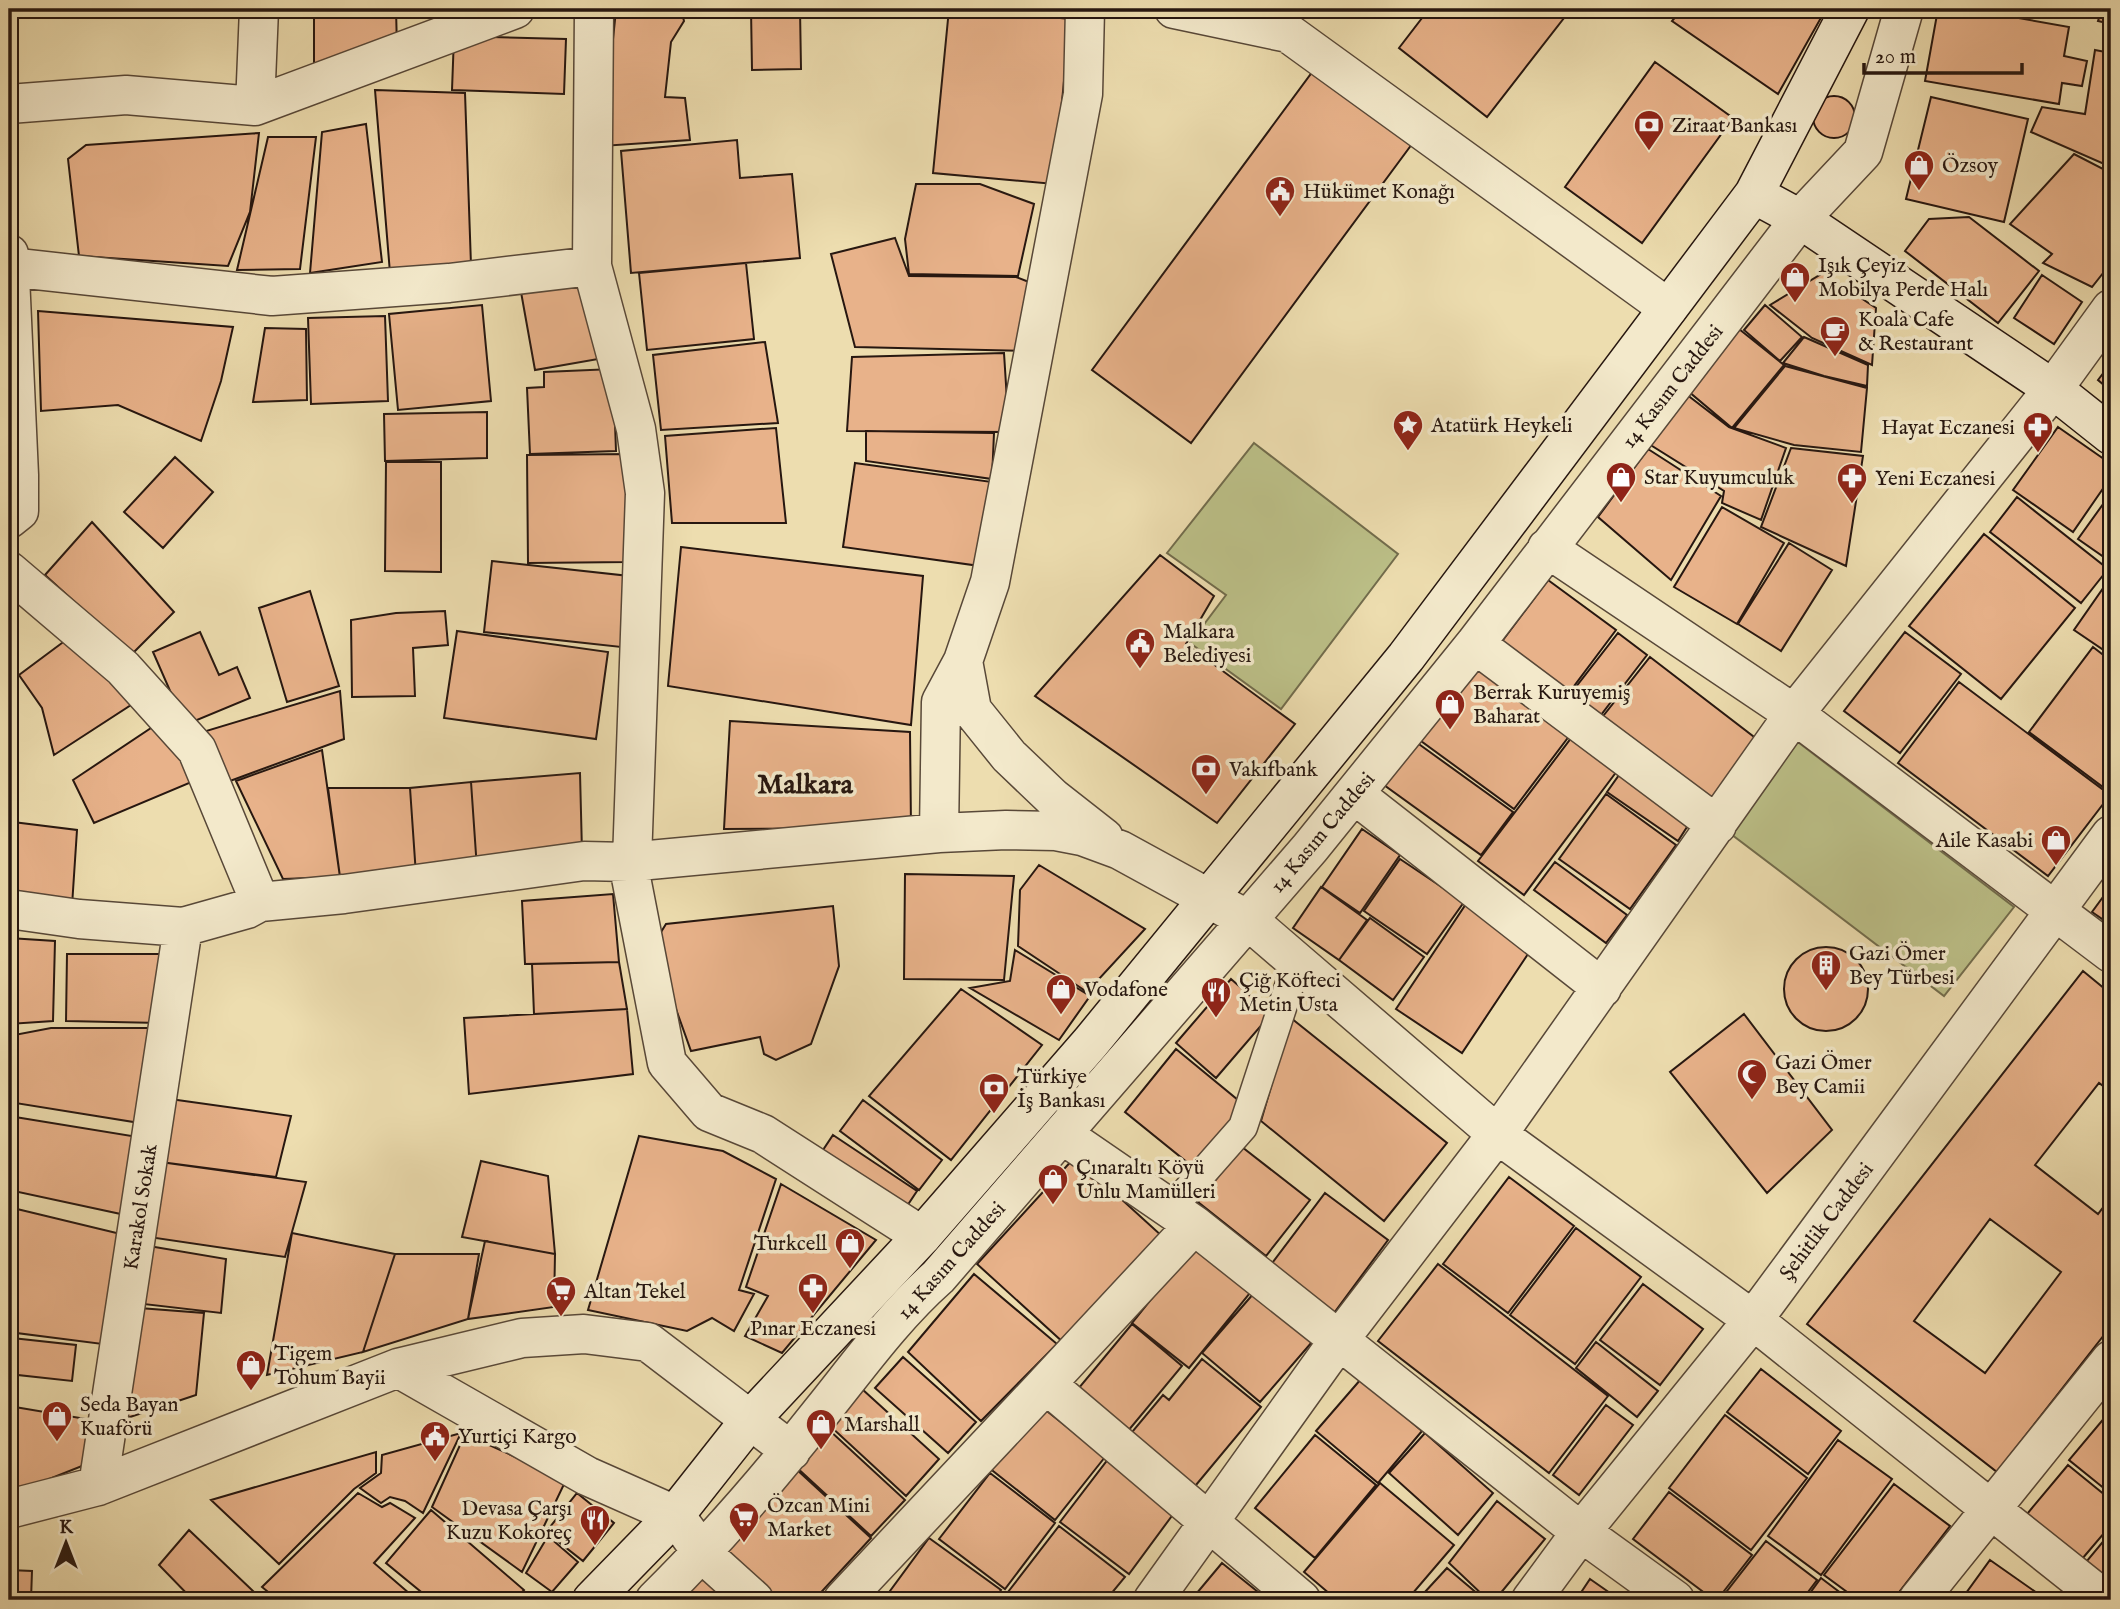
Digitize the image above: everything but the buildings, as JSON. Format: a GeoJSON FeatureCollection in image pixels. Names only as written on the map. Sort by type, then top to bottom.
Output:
{"type":"FeatureCollection","features":[{"type":"Feature","properties":{"kind":"street"},"geometry":{"type":"LineString","coordinates":[[255,106],[258,9]]}},
{"type":"Feature","properties":{"kind":"street"},"geometry":{"type":"LineString","coordinates":[[9,104],[126,95],[255,106],[515,9]]}},
{"type":"Feature","properties":{"kind":"street"},"geometry":{"type":"LineString","coordinates":[[594,9],[592,266],[636,429],[645,493],[630,862],[667,1063],[709,1112],[763,1134],[922,1236]]}},
{"type":"Feature","properties":{"kind":"street"},"geometry":{"type":"LineString","coordinates":[[939,833],[941,702],[963,662],[990,582],[1083,94],[1085,9]]}},
{"type":"Feature","properties":{"kind":"street"},"geometry":{"type":"LineString","coordinates":[[1174,9],[1297,21],[1668,308]]}},
{"type":"Feature","properties":{"kind":"street","name":"14 Kasım Caddesi"},"geometry":{"type":"LineString","coordinates":[[592,1600],[675,1515],[750,1420],[922,1236],[1091,1042],[1406,657],[1754,194],[1850,9]]}},
{"type":"Feature","properties":{"kind":"street","name":"14 Kasım Caddesi"},"geometry":{"type":"LineString","coordinates":[[655,1600],[703,1554],[791,1451],[911,1301],[938,1277],[1063,1135],[1354,794],[1475,644],[1800,219],[1863,152],[1904,9]]}},
{"type":"Feature","properties":{"kind":"street"},"geometry":{"type":"LineString","coordinates":[[1754,194],[1800,219],[2053,389],[2111,435]]}},
{"type":"Feature","properties":{"kind":"street"},"geometry":{"type":"LineString","coordinates":[[9,254],[19,511],[9,519]]}},
{"type":"Feature","properties":{"kind":"street"},"geometry":{"type":"LineString","coordinates":[[9,267],[272,296],[449,283],[592,266]]}},
{"type":"Feature","properties":{"kind":"street"},"geometry":{"type":"LineString","coordinates":[[1153,1600],[1339,1340],[1497,1134],[1794,714],[2053,389],[2111,309]]}},
{"type":"Feature","properties":{"kind":"street"},"geometry":{"type":"LineString","coordinates":[[1547,548],[1794,714],[2111,953]]}},
{"type":"Feature","properties":{"kind":"street"},"geometry":{"type":"LineString","coordinates":[[9,571],[123,668],[197,750],[260,902]]}},
{"type":"Feature","properties":{"kind":"street"},"geometry":{"type":"LineString","coordinates":[[1475,644],[1717,825]]}},
{"type":"Feature","properties":{"kind":"street"},"geometry":{"type":"LineString","coordinates":[[963,662],[972,710],[1009,756],[1053,798],[1120,850]]}},
{"type":"Feature","properties":{"kind":"street"},"geometry":{"type":"LineString","coordinates":[[1354,794],[1602,988]]}},
{"type":"Feature","properties":{"kind":"street"},"geometry":{"type":"LineString","coordinates":[[9,909],[79,919],[183,927],[247,909],[260,902],[344,894],[584,861],[630,862],[939,833],[1056,831],[1082,836],[1120,850],[1248,920],[1497,1134],[1753,1320],[2105,1600]]}},
{"type":"Feature","properties":{"kind":"street","name":"Şehitlik Caddesi"},"geometry":{"type":"LineString","coordinates":[[1531,1600],[1580,1532],[1753,1320],[2111,835]]}},
{"type":"Feature","properties":{"kind":"street","name":"Karakol Sokak"},"geometry":{"type":"LineString","coordinates":[[98,1486],[183,927]]}},
{"type":"Feature","properties":{"kind":"street"},"geometry":{"type":"LineString","coordinates":[[1063,1135],[1182,1217],[1580,1532],[1675,1600]]}},
{"type":"Feature","properties":{"kind":"street"},"geometry":{"type":"LineString","coordinates":[[843,1600],[1046,1384],[1182,1217]]}},
{"type":"Feature","properties":{"kind":"street"},"geometry":{"type":"LineString","coordinates":[[9,1508],[98,1486],[398,1368],[522,1338],[584,1334],[648,1342],[791,1451]]}},
{"type":"Feature","properties":{"kind":"street"},"geometry":{"type":"LineString","coordinates":[[1918,1600],[2111,1360]]}},
{"type":"Feature","properties":{"kind":"street"},"geometry":{"type":"LineString","coordinates":[[398,1368],[587,1476],[675,1515],[703,1554],[754,1600]]}},
{"type":"Feature","properties":{"kind":"street"},"geometry":{"type":"LineString","coordinates":[[1046,1384],[1301,1600]]}},
{"type":"Feature","properties":{"kind":"lane"},"geometry":{"type":"LineString","coordinates":[[1182,1217],[1243,1127],[1297,962]]}},
{"type":"Feature","properties":{"kind":"green space"},"geometry":{"type":"Polygon","coordinates":[[[1254,443],[1398,554],[1281,709],[1190,643],[1226,595],[1167,553],[1254,443]]]}},
{"type":"Feature","properties":{"kind":"green space"},"geometry":{"type":"Polygon","coordinates":[[[1790,736],[2014,907],[1944,996],[1723,828],[1790,736]]]}},
{"type":"Feature","properties":{"kind":"place","name":"Ziraat Bankası"},"geometry":{"type":"Point","coordinates":[1649,152]}},
{"type":"Feature","properties":{"kind":"place","name":"Özsoy"},"geometry":{"type":"Point","coordinates":[1919,192]}},
{"type":"Feature","properties":{"kind":"place","name":"Hükümet Konağı"},"geometry":{"type":"Point","coordinates":[1280,218]}},
{"type":"Feature","properties":{"kind":"place","name":"Işık Çeyiz Mobilya Perde Halı"},"geometry":{"type":"Point","coordinates":[1795,304]}},
{"type":"Feature","properties":{"kind":"place","name":"Koala Cafe & Restaurant"},"geometry":{"type":"Point","coordinates":[1835,358]}},
{"type":"Feature","properties":{"kind":"place","name":"Atatürk Heykeli"},"geometry":{"type":"Point","coordinates":[1408,452]}},
{"type":"Feature","properties":{"kind":"place","name":"Hayat Eczanesi"},"geometry":{"type":"Point","coordinates":[2038,454]}},
{"type":"Feature","properties":{"kind":"place","name":"Star Kuyumculuk"},"geometry":{"type":"Point","coordinates":[1621,504]}},
{"type":"Feature","properties":{"kind":"place","name":"Yeni Eczanesi"},"geometry":{"type":"Point","coordinates":[1852,505]}},
{"type":"Feature","properties":{"kind":"place","name":"Malkara Belediyesi"},"geometry":{"type":"Point","coordinates":[1140,670]}},
{"type":"Feature","properties":{"kind":"place","name":"Berrak Kuruyemiş Baharat"},"geometry":{"type":"Point","coordinates":[1450,731]}},
{"type":"Feature","properties":{"kind":"place","name":"Vakıfbank"},"geometry":{"type":"Point","coordinates":[1206,796]}},
{"type":"Feature","properties":{"kind":"place","name":"Aile Kasabi"},"geometry":{"type":"Point","coordinates":[2056,867]}},
{"type":"Feature","properties":{"kind":"place","name":"Gazi Ömer Bey Türbesi"},"geometry":{"type":"Point","coordinates":[1826,992]}},
{"type":"Feature","properties":{"kind":"place","name":"Vodafone"},"geometry":{"type":"Point","coordinates":[1061,1016]}},
{"type":"Feature","properties":{"kind":"place","name":"Çiğ Köfteci Metin Usta"},"geometry":{"type":"Point","coordinates":[1216,1019]}},
{"type":"Feature","properties":{"kind":"place","name":"Gazi Ömer Bey Camii"},"geometry":{"type":"Point","coordinates":[1752,1101]}},
{"type":"Feature","properties":{"kind":"place","name":"Türkiye İş Bankası"},"geometry":{"type":"Point","coordinates":[994,1115]}},
{"type":"Feature","properties":{"kind":"place","name":"Çınaraltı Köyü Unlu Mamülleri"},"geometry":{"type":"Point","coordinates":[1053,1206]}},
{"type":"Feature","properties":{"kind":"place","name":"Turkcell"},"geometry":{"type":"Point","coordinates":[850,1270]}},
{"type":"Feature","properties":{"kind":"place","name":"Pınar Eczanesi"},"geometry":{"type":"Point","coordinates":[813,1315]}},
{"type":"Feature","properties":{"kind":"place","name":"Altan Tekel"},"geometry":{"type":"Point","coordinates":[561,1318]}},
{"type":"Feature","properties":{"kind":"place","name":"Tigem Tohum Bayii"},"geometry":{"type":"Point","coordinates":[251,1392]}},
{"type":"Feature","properties":{"kind":"place","name":"Seda Bayan Kuaförü"},"geometry":{"type":"Point","coordinates":[57,1443]}},
{"type":"Feature","properties":{"kind":"place","name":"Marshall"},"geometry":{"type":"Point","coordinates":[821,1451]}},
{"type":"Feature","properties":{"kind":"place","name":"Yurtiçi Kargo"},"geometry":{"type":"Point","coordinates":[435,1463]}},
{"type":"Feature","properties":{"kind":"place","name":"Özcan Mini Market"},"geometry":{"type":"Point","coordinates":[744,1544]}},
{"type":"Feature","properties":{"kind":"place","name":"Devasa Çarşı Kuzu Kokoreç"},"geometry":{"type":"Point","coordinates":[595,1547]}},
{"type":"Feature","properties":{"kind":"district","name":"Malkara"},"geometry":{"type":"Point","coordinates":[805,783]}}]}
